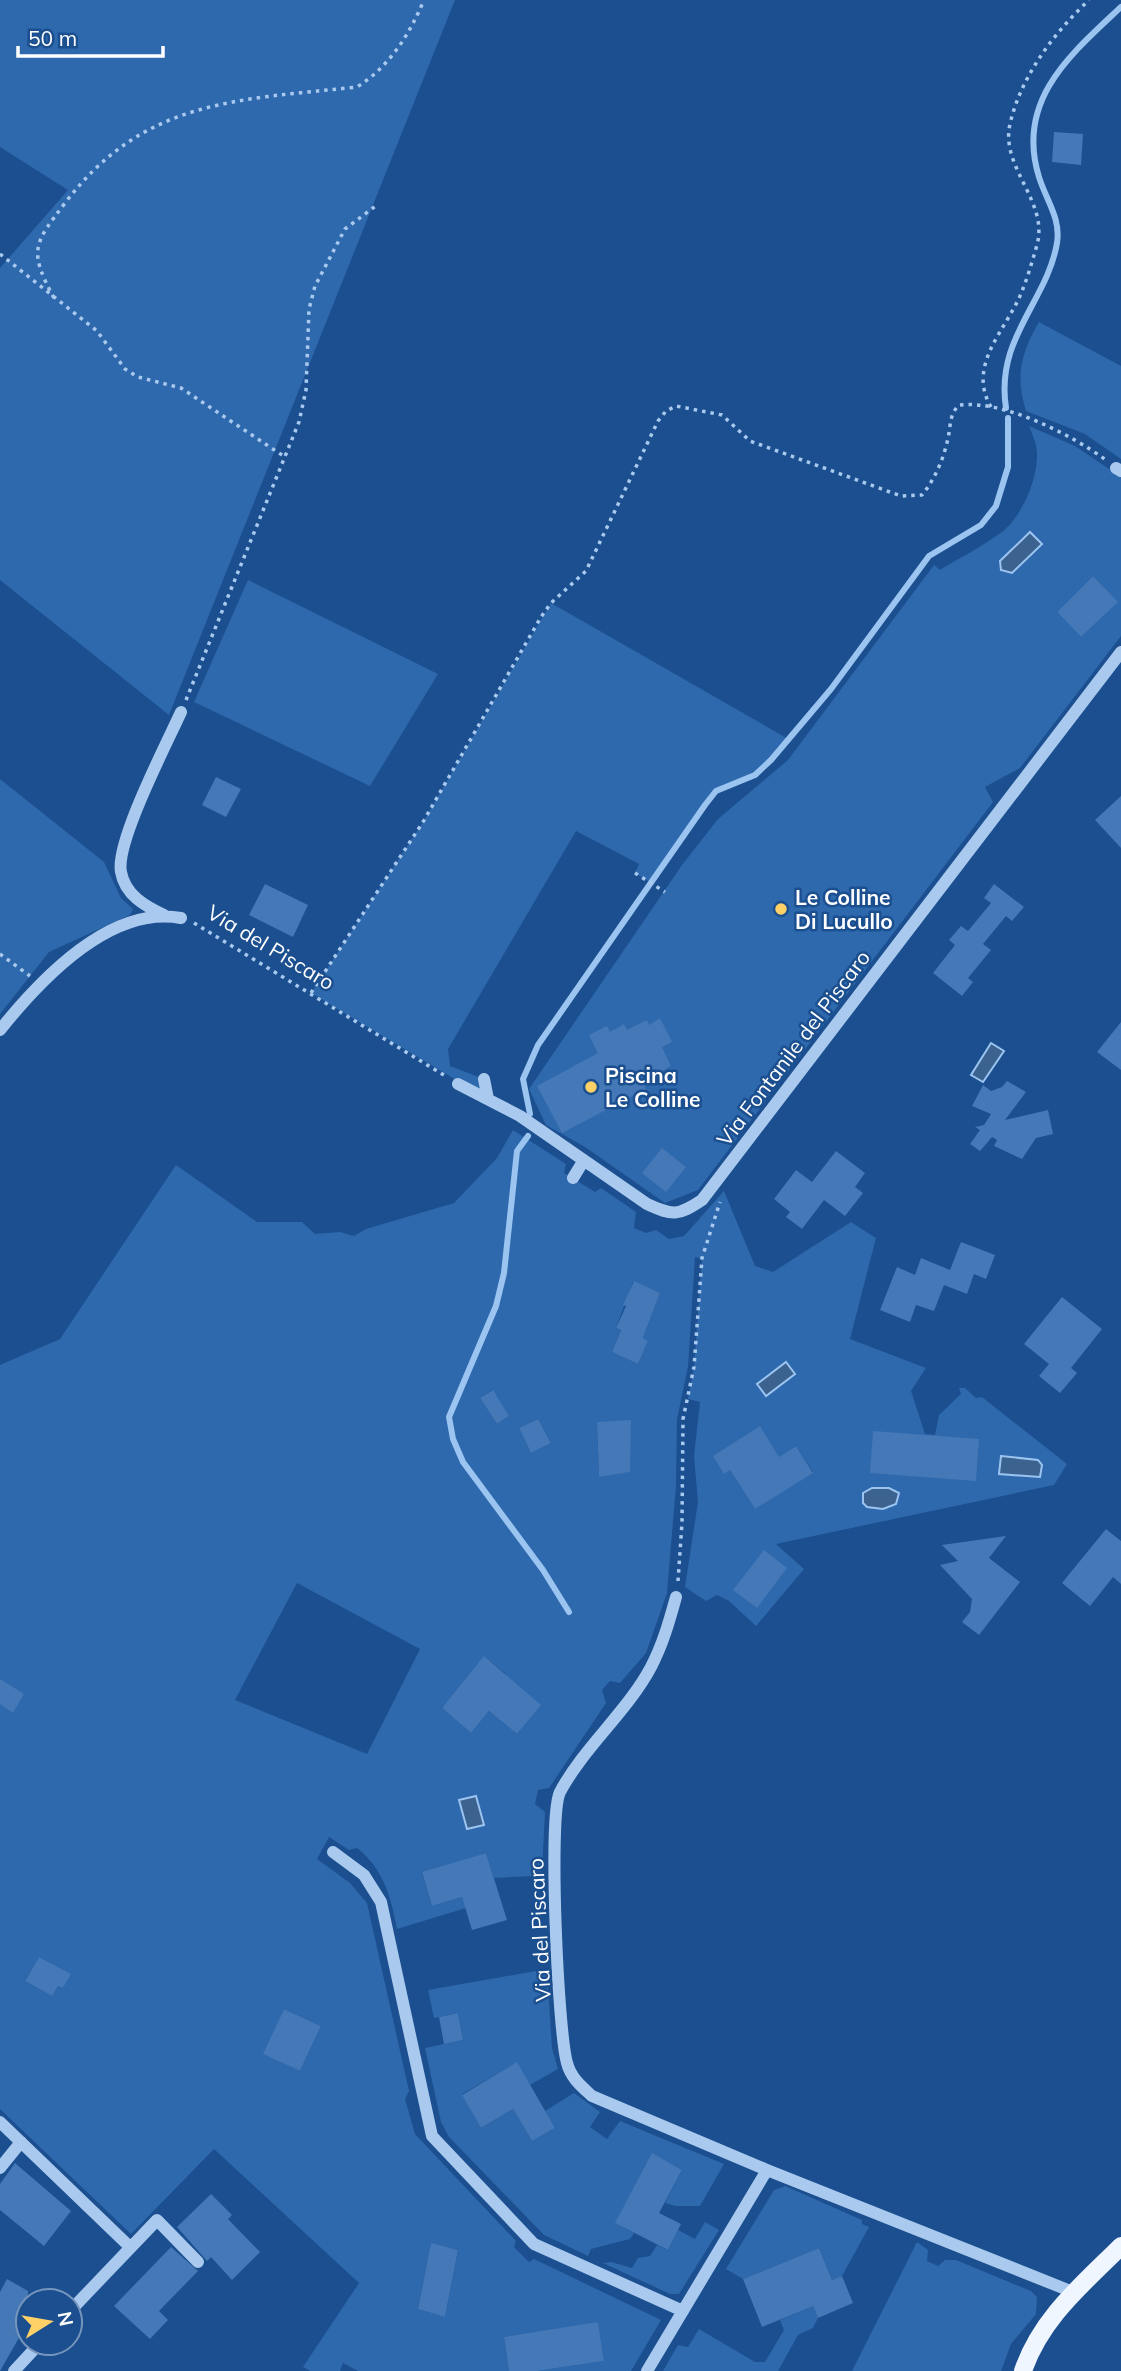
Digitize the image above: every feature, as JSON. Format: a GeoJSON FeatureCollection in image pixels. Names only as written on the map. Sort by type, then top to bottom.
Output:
{"type":"FeatureCollection","features":[{"type":"Feature","properties":{"kind":"main road"},"geometry":{"type":"LineString","coordinates":[[1023,2371],[1044,2329],[1073,2292],[1121,2247]]}},
{"type":"Feature","properties":{"kind":"street","name":"Via Fontanile del Piscaro"},"geometry":{"type":"LineString","coordinates":[[584,1160],[647,1204],[669,1214],[686,1210],[702,1200],[1121,652]]}},
{"type":"Feature","properties":{"kind":"street"},"geometry":{"type":"LineString","coordinates":[[164,915],[142,905],[132,894],[121,874],[120,864],[128,833],[181,712]]}},
{"type":"Feature","properties":{"kind":"street","name":"Via del Piscaro"},"geometry":{"type":"LineString","coordinates":[[0,1030],[54,968],[98,938],[139,920],[164,915],[181,918]]}},
{"type":"Feature","properties":{"kind":"street"},"geometry":{"type":"LineString","coordinates":[[484,1079],[488,1099]]}},
{"type":"Feature","properties":{"kind":"street"},"geometry":{"type":"LineString","coordinates":[[458,1084],[520,1116],[584,1160],[572,1178]]}},
{"type":"Feature","properties":{"kind":"street","name":"Via del Piscaro"},"geometry":{"type":"LineString","coordinates":[[676,1597],[668,1631],[650,1669],[570,1777],[556,1802],[554,1878],[564,2047],[572,2077],[593,2096],[767,2170],[1073,2292]]}},
{"type":"Feature","properties":{"kind":"street"},"geometry":{"type":"LineString","coordinates":[[333,1852],[365,1875],[381,1902],[432,2136],[534,2244],[683,2311]]}},
{"type":"Feature","properties":{"kind":"street"},"geometry":{"type":"LineString","coordinates":[[0,2123],[130,2248]]}},
{"type":"Feature","properties":{"kind":"street"},"geometry":{"type":"LineString","coordinates":[[0,2168],[22,2142]]}},
{"type":"Feature","properties":{"kind":"street"},"geometry":{"type":"LineString","coordinates":[[647,2371],[767,2170]]}},
{"type":"Feature","properties":{"kind":"street"},"geometry":{"type":"LineString","coordinates":[[84,2296],[157,2220],[198,2262]]}},
{"type":"Feature","properties":{"kind":"street"},"geometry":{"type":"LineString","coordinates":[[14,2371],[27,2357]]}},
{"type":"Feature","properties":{"kind":"path"},"geometry":{"type":"LineString","coordinates":[[54,298],[42,276],[36,252],[39,237],[79,185],[109,155],[143,131],[219,103],[356,87],[369,79],[409,34],[424,0]]}},
{"type":"Feature","properties":{"kind":"path"},"geometry":{"type":"LineString","coordinates":[[991,407],[983,385],[986,358],[1020,295],[1040,229],[1038,212],[1012,156],[1009,126],[1037,61],[1089,0]]}},
{"type":"Feature","properties":{"kind":"path"},"geometry":{"type":"LineString","coordinates":[[181,712],[292,440],[306,390],[309,309],[315,286],[345,229],[377,205]]}},
{"type":"Feature","properties":{"kind":"path"},"geometry":{"type":"LineString","coordinates":[[0,254],[96,331],[125,369],[138,377],[181,388],[285,457]]}},
{"type":"Feature","properties":{"kind":"path"},"geometry":{"type":"LineString","coordinates":[[310,993],[423,822],[541,617],[551,603],[586,571],[658,421],[666,411],[676,406],[722,415],[750,441],[913,498],[922,495],[932,483],[948,439],[954,411],[959,405],[991,407],[1081,442],[1119,469]]}},
{"type":"Feature","properties":{"kind":"path"},"geometry":{"type":"LineString","coordinates":[[635,873],[665,892]]}},
{"type":"Feature","properties":{"kind":"path","name":"Via del Piscaro"},"geometry":{"type":"LineString","coordinates":[[181,918],[204,927],[458,1084]]}},
{"type":"Feature","properties":{"kind":"path"},"geometry":{"type":"LineString","coordinates":[[0,954],[40,983]]}},
{"type":"Feature","properties":{"kind":"path"},"geometry":{"type":"LineString","coordinates":[[676,1597],[682,1523],[683,1419],[694,1367],[702,1258],[721,1209],[720,1198],[713,1186]]}},
{"type":"Feature","properties":{"kind":"shaded area"},"geometry":{"type":"Polygon","coordinates":[[[0,0],[455,0],[169,715],[0,580],[0,268],[68,190],[0,147],[0,0]]]}},
{"type":"Feature","properties":{"kind":"shaded area"},"geometry":{"type":"Polygon","coordinates":[[[1039,322],[1121,366],[1121,459],[1085,434],[1026,411],[1021,387],[1022,365],[1028,344],[1039,322]]]}},
{"type":"Feature","properties":{"kind":"shaded area","name":"Le Colline Di Lucullo"},"geometry":{"type":"Polygon","coordinates":[[[1029,426],[1075,446],[1121,477],[1121,636],[1020,768],[985,787],[993,802],[698,1190],[665,1203],[585,1147],[546,1125],[529,1089],[682,865],[718,819],[788,760],[934,565],[940,570],[1002,532],[1016,517],[1032,485],[1037,463],[1036,446],[1029,426]],[[1093,576],[1057,612],[1081,637],[1117,602],[1093,576]]]}},
{"type":"Feature","properties":{"kind":"shaded area"},"geometry":{"type":"Polygon","coordinates":[[[1030,532],[1042,544],[1012,573],[1001,570],[1000,561],[1030,532]]]}},
{"type":"Feature","properties":{"kind":"shaded area"},"geometry":{"type":"Polygon","coordinates":[[[248,580],[438,674],[370,786],[194,702],[248,580]]]}},
{"type":"Feature","properties":{"kind":"shaded area"},"geometry":{"type":"Polygon","coordinates":[[[551,603],[790,740],[755,775],[716,791],[653,884],[635,873],[639,864],[576,831],[448,1049],[450,1066],[484,1079],[488,1099],[311,993],[423,822],[551,603]]]}},
{"type":"Feature","properties":{"kind":"shaded area"},"geometry":{"type":"Polygon","coordinates":[[[0,779],[104,862],[121,898],[133,909],[130,915],[49,952],[0,1014],[0,779]]]}},
{"type":"Feature","properties":{"kind":"shaded area"},"geometry":{"type":"Polygon","coordinates":[[[991,1043],[1004,1051],[983,1082],[971,1075],[991,1043]]]}},
{"type":"Feature","properties":{"kind":"shaded area"},"geometry":{"type":"Polygon","coordinates":[[[513,1130],[566,1164],[564,1173],[595,1192],[601,1188],[636,1212],[634,1228],[646,1233],[656,1230],[669,1239],[684,1236],[724,1191],[755,1266],[773,1272],[851,1222],[876,1238],[850,1339],[926,1368],[911,1391],[925,1434],[935,1435],[939,1415],[961,1394],[959,1388],[965,1388],[976,1398],[982,1397],[1067,1464],[1054,1485],[776,1544],[804,1569],[756,1626],[729,1601],[717,1595],[706,1601],[685,1587],[698,1502],[694,1456],[700,1402],[688,1399],[694,1367],[702,1259],[695,1257],[688,1367],[677,1419],[676,1486],[667,1593],[646,1653],[620,1683],[610,1681],[602,1690],[606,1703],[549,1788],[538,1790],[535,1804],[545,1812],[542,1871],[534,1876],[494,1878],[486,1853],[422,1873],[432,1906],[462,1897],[466,1908],[397,1929],[380,1874],[357,1848],[349,1850],[329,1837],[317,1859],[350,1883],[367,1903],[409,2091],[405,2099],[415,2134],[516,2241],[514,2247],[529,2262],[534,2259],[661,2320],[631,2371],[537,2371],[604,2361],[598,2323],[504,2337],[509,2371],[358,2371],[343,2363],[340,2371],[310,2371],[303,2367],[359,2283],[214,2149],[131,2234],[0,2109],[0,1365],[60,1339],[176,1165],[257,1222],[302,1222],[315,1234],[340,1232],[354,1236],[366,1229],[454,1203],[497,1158],[513,1130]],[[633,1282],[616,1328],[621,1330],[612,1352],[638,1364],[648,1341],[643,1338],[660,1293],[633,1282]],[[492,1390],[480,1398],[497,1424],[509,1416],[492,1390]],[[538,1419],[519,1428],[531,1453],[551,1443],[538,1419]],[[597,1422],[599,1476],[630,1472],[597,1422]],[[796,1446],[778,1458],[748,1459],[724,1473],[730,1470],[755,1509],[813,1472],[796,1446]],[[297,1583],[235,1700],[367,1754],[420,1649],[297,1583]],[[485,1657],[442,1708],[471,1733],[489,1711],[517,1734],[540,1705],[501,1680],[506,1674],[485,1657]],[[39,1957],[25,1981],[52,1996],[58,1986],[63,1988],[70,1974],[39,1957]],[[284,2009],[264,2054],[300,2071],[321,2026],[284,2009]],[[431,2244],[418,2309],[445,2317],[458,2250],[431,2244]]]}},
{"type":"Feature","properties":{"kind":"shaded area"},"geometry":{"type":"Polygon","coordinates":[[[786,1362],[795,1374],[766,1396],[757,1384],[786,1362]]]}},
{"type":"Feature","properties":{"kind":"shaded area"},"geometry":{"type":"Polygon","coordinates":[[[1001,1456],[1038,1460],[1042,1465],[1040,1477],[999,1474],[1001,1456]]]}},
{"type":"Feature","properties":{"kind":"shaded area"},"geometry":{"type":"Polygon","coordinates":[[[872,1488],[889,1488],[899,1493],[896,1504],[883,1509],[867,1507],[863,1503],[863,1493],[872,1488]]]}},
{"type":"Feature","properties":{"kind":"shaded area"},"geometry":{"type":"Polygon","coordinates":[[[476,1796],[484,1825],[467,1829],[459,1800],[476,1796]]]}},
{"type":"Feature","properties":{"kind":"shaded area"},"geometry":{"type":"Polygon","coordinates":[[[547,1969],[552,2048],[558,2069],[530,2085],[516,2063],[462,2094],[481,2128],[513,2109],[532,2141],[555,2128],[545,2111],[574,2093],[600,2112],[590,2127],[607,2139],[620,2121],[724,2164],[700,2206],[676,2206],[665,2203],[682,2170],[652,2154],[616,2223],[634,2233],[630,2239],[591,2249],[588,2256],[544,2235],[449,2137],[441,2122],[425,2048],[463,2040],[458,2013],[434,2018],[428,1990],[547,1969]]]}},
{"type":"Feature","properties":{"kind":"shaded area"},"geometry":{"type":"Polygon","coordinates":[[[785,2186],[862,2220],[862,2224],[869,2227],[842,2276],[832,2280],[819,2248],[743,2279],[726,2269],[774,2190],[785,2186]]]}},
{"type":"Feature","properties":{"kind":"shaded area"},"geometry":{"type":"Polygon","coordinates":[[[705,2222],[719,2230],[679,2294],[670,2294],[603,2263],[611,2262],[632,2268],[638,2258],[650,2256],[657,2245],[668,2250],[678,2230],[695,2239],[705,2222]]]}},
{"type":"Feature","properties":{"kind":"shaded area"},"geometry":{"type":"Polygon","coordinates":[[[917,2242],[928,2250],[927,2261],[938,2266],[945,2260],[956,2260],[1031,2291],[1037,2297],[1036,2314],[1011,2344],[1001,2371],[852,2371],[917,2242]]]}},
{"type":"Feature","properties":{"kind":"shaded area"},"geometry":{"type":"Polygon","coordinates":[[[806,2290],[818,2318],[813,2328],[798,2335],[778,2371],[663,2371],[678,2345],[688,2347],[699,2329],[755,2362],[765,2362],[784,2330],[780,2320],[796,2313],[806,2290]]]}},
{"type":"Feature","properties":{"kind":"building"},"geometry":{"type":"Polygon","coordinates":[[[1054,132],[1083,134],[1081,165],[1052,162],[1054,132]]]}},
{"type":"Feature","properties":{"kind":"building"},"geometry":{"type":"Polygon","coordinates":[[[1093,576],[1118,602],[1081,637],[1057,612],[1093,576]]]}},
{"type":"Feature","properties":{"kind":"building"},"geometry":{"type":"Polygon","coordinates":[[[216,777],[241,789],[226,817],[202,805],[216,777]]]}},
{"type":"Feature","properties":{"kind":"building"},"geometry":{"type":"Polygon","coordinates":[[[1121,796],[1121,848],[1095,820],[1121,796]]]}},
{"type":"Feature","properties":{"kind":"building"},"geometry":{"type":"Polygon","coordinates":[[[265,884],[308,905],[293,937],[249,915],[265,884]]]}},
{"type":"Feature","properties":{"kind":"building"},"geometry":{"type":"Polygon","coordinates":[[[994,884],[1024,907],[1012,921],[1006,916],[983,944],[991,950],[968,978],[973,982],[962,996],[933,973],[955,945],[949,940],[961,926],[968,931],[991,903],[984,898],[994,884]]]}},
{"type":"Feature","properties":{"kind":"building","name":"Piscina Le Colline"},"geometry":{"type":"Polygon","coordinates":[[[660,1018],[672,1042],[662,1047],[671,1066],[642,1082],[646,1089],[562,1133],[537,1086],[598,1053],[589,1035],[607,1026],[610,1032],[624,1024],[627,1030],[647,1020],[649,1025],[660,1018]]]}},
{"type":"Feature","properties":{"kind":"building"},"geometry":{"type":"Polygon","coordinates":[[[1121,1022],[1121,1070],[1097,1052],[1121,1022]]]}},
{"type":"Feature","properties":{"kind":"building"},"geometry":{"type":"Polygon","coordinates":[[[1007,1081],[1026,1092],[1005,1120],[1048,1110],[1053,1134],[1036,1138],[1022,1159],[994,1146],[997,1140],[992,1137],[980,1151],[970,1144],[980,1130],[975,1127],[984,1125],[991,1114],[972,1106],[983,1085],[991,1091],[1002,1087],[1007,1081]]]}},
{"type":"Feature","properties":{"kind":"building"},"geometry":{"type":"Polygon","coordinates":[[[662,1148],[686,1167],[666,1192],[642,1173],[662,1148]]]}},
{"type":"Feature","properties":{"kind":"building"},"geometry":{"type":"Polygon","coordinates":[[[836,1151],[865,1173],[855,1187],[863,1193],[845,1216],[824,1200],[802,1229],[786,1217],[790,1212],[774,1199],[796,1170],[812,1182],[836,1151]]]}},
{"type":"Feature","properties":{"kind":"building"},"geometry":{"type":"Polygon","coordinates":[[[961,1242],[995,1255],[986,1279],[974,1274],[967,1294],[944,1285],[934,1311],[916,1305],[910,1322],[880,1310],[897,1267],[915,1275],[921,1258],[950,1270],[961,1242]]]}},
{"type":"Feature","properties":{"kind":"building"},"geometry":{"type":"Polygon","coordinates":[[[634,1281],[660,1293],[643,1338],[648,1341],[638,1364],[612,1352],[621,1330],[616,1328],[626,1306],[623,1305],[634,1281]]]}},
{"type":"Feature","properties":{"kind":"building"},"geometry":{"type":"Polygon","coordinates":[[[1062,1297],[1102,1329],[1071,1368],[1077,1373],[1060,1393],[1039,1376],[1049,1364],[1024,1344],[1062,1297]]]}},
{"type":"Feature","properties":{"kind":"building"},"geometry":{"type":"Polygon","coordinates":[[[493,1390],[509,1416],[497,1424],[480,1398],[493,1390]]]}},
{"type":"Feature","properties":{"kind":"building"},"geometry":{"type":"Polygon","coordinates":[[[538,1419],[551,1443],[531,1453],[519,1428],[538,1419]]]}},
{"type":"Feature","properties":{"kind":"building"},"geometry":{"type":"Polygon","coordinates":[[[631,1420],[630,1472],[599,1477],[597,1422],[631,1420]]]}},
{"type":"Feature","properties":{"kind":"building"},"geometry":{"type":"Polygon","coordinates":[[[760,1426],[779,1457],[796,1446],[813,1473],[755,1509],[730,1470],[724,1474],[713,1456],[760,1426]]]}},
{"type":"Feature","properties":{"kind":"building"},"geometry":{"type":"Polygon","coordinates":[[[873,1431],[979,1439],[976,1481],[870,1473],[873,1431]]]}},
{"type":"Feature","properties":{"kind":"building"},"geometry":{"type":"Polygon","coordinates":[[[1106,1529],[1121,1541],[1121,1584],[1113,1577],[1090,1606],[1062,1583],[1106,1529]]]}},
{"type":"Feature","properties":{"kind":"building"},"geometry":{"type":"Polygon","coordinates":[[[1006,1536],[989,1558],[1020,1582],[979,1635],[962,1622],[970,1612],[972,1599],[940,1565],[958,1561],[942,1545],[1006,1536]]]}},
{"type":"Feature","properties":{"kind":"building"},"geometry":{"type":"Polygon","coordinates":[[[764,1550],[787,1568],[757,1608],[733,1590],[764,1550]]]}},
{"type":"Feature","properties":{"kind":"building"},"geometry":{"type":"Polygon","coordinates":[[[484,1656],[541,1705],[517,1734],[489,1711],[471,1733],[442,1708],[484,1656]]]}},
{"type":"Feature","properties":{"kind":"building"},"geometry":{"type":"Polygon","coordinates":[[[0,1679],[24,1694],[13,1713],[0,1704],[0,1679]]]}},
{"type":"Feature","properties":{"kind":"building"},"geometry":{"type":"Polygon","coordinates":[[[486,1853],[507,1920],[472,1930],[462,1897],[432,1906],[422,1872],[486,1853]]]}},
{"type":"Feature","properties":{"kind":"building"},"geometry":{"type":"Polygon","coordinates":[[[39,1957],[71,1974],[63,1988],[58,1986],[52,1996],[25,1981],[39,1957]]]}},
{"type":"Feature","properties":{"kind":"building"},"geometry":{"type":"Polygon","coordinates":[[[284,2009],[321,2026],[300,2071],[263,2054],[284,2009]]]}},
{"type":"Feature","properties":{"kind":"building"},"geometry":{"type":"Polygon","coordinates":[[[458,2013],[463,2040],[444,2044],[439,2017],[458,2013]]]}},
{"type":"Feature","properties":{"kind":"building"},"geometry":{"type":"Polygon","coordinates":[[[517,2062],[555,2128],[532,2141],[513,2109],[481,2128],[462,2095],[517,2062]]]}},
{"type":"Feature","properties":{"kind":"building"},"geometry":{"type":"Polygon","coordinates":[[[652,2153],[682,2170],[659,2213],[681,2224],[668,2250],[615,2223],[652,2153]]]}},
{"type":"Feature","properties":{"kind":"building"},"geometry":{"type":"Polygon","coordinates":[[[15,2163],[71,2211],[44,2246],[0,2210],[0,2184],[15,2163]]]}},
{"type":"Feature","properties":{"kind":"building"},"geometry":{"type":"Polygon","coordinates":[[[211,2194],[232,2215],[228,2219],[260,2252],[232,2280],[211,2257],[207,2261],[177,2227],[211,2194]]]}},
{"type":"Feature","properties":{"kind":"building"},"geometry":{"type":"Polygon","coordinates":[[[431,2243],[458,2250],[445,2317],[418,2309],[431,2243]]]}},
{"type":"Feature","properties":{"kind":"building"},"geometry":{"type":"Polygon","coordinates":[[[171,2247],[198,2271],[159,2311],[168,2320],[150,2339],[114,2306],[171,2247]]]}},
{"type":"Feature","properties":{"kind":"building"},"geometry":{"type":"Polygon","coordinates":[[[819,2248],[832,2280],[842,2276],[853,2303],[818,2318],[813,2306],[762,2327],[743,2279],[819,2248]]]}},
{"type":"Feature","properties":{"kind":"building"},"geometry":{"type":"Polygon","coordinates":[[[7,2279],[21,2287],[14,2287],[14,2346],[0,2371],[0,2292],[7,2279]]]}},
{"type":"Feature","properties":{"kind":"building"},"geometry":{"type":"Polygon","coordinates":[[[598,2322],[604,2361],[537,2371],[509,2371],[504,2337],[598,2322]]]}},
{"type":"Feature","properties":{"kind":"waterway"},"geometry":{"type":"LineString","coordinates":[[1006,408],[1008,361],[1043,284],[1057,243],[1057,225],[1039,177],[1034,150],[1035,125],[1041,102],[1067,61],[1121,7]]}},
{"type":"Feature","properties":{"kind":"waterway"},"geometry":{"type":"LineString","coordinates":[[530,1114],[523,1079],[538,1045],[705,805],[716,791],[755,775],[771,760],[831,689],[929,556],[981,525],[996,506],[1008,467],[1008,418]]}},
{"type":"Feature","properties":{"kind":"waterway"},"geometry":{"type":"LineString","coordinates":[[528,1136],[517,1151],[504,1273],[496,1306],[449,1417],[453,1439],[463,1462],[543,1570],[569,1612]]}},
{"type":"Feature","properties":{"kind":"place","name":"Le Colline Di Lucullo"},"geometry":{"type":"Point","coordinates":[781,909]}},
{"type":"Feature","properties":{"kind":"place","name":"Piscina Le Colline"},"geometry":{"type":"Point","coordinates":[591,1087]}}]}
